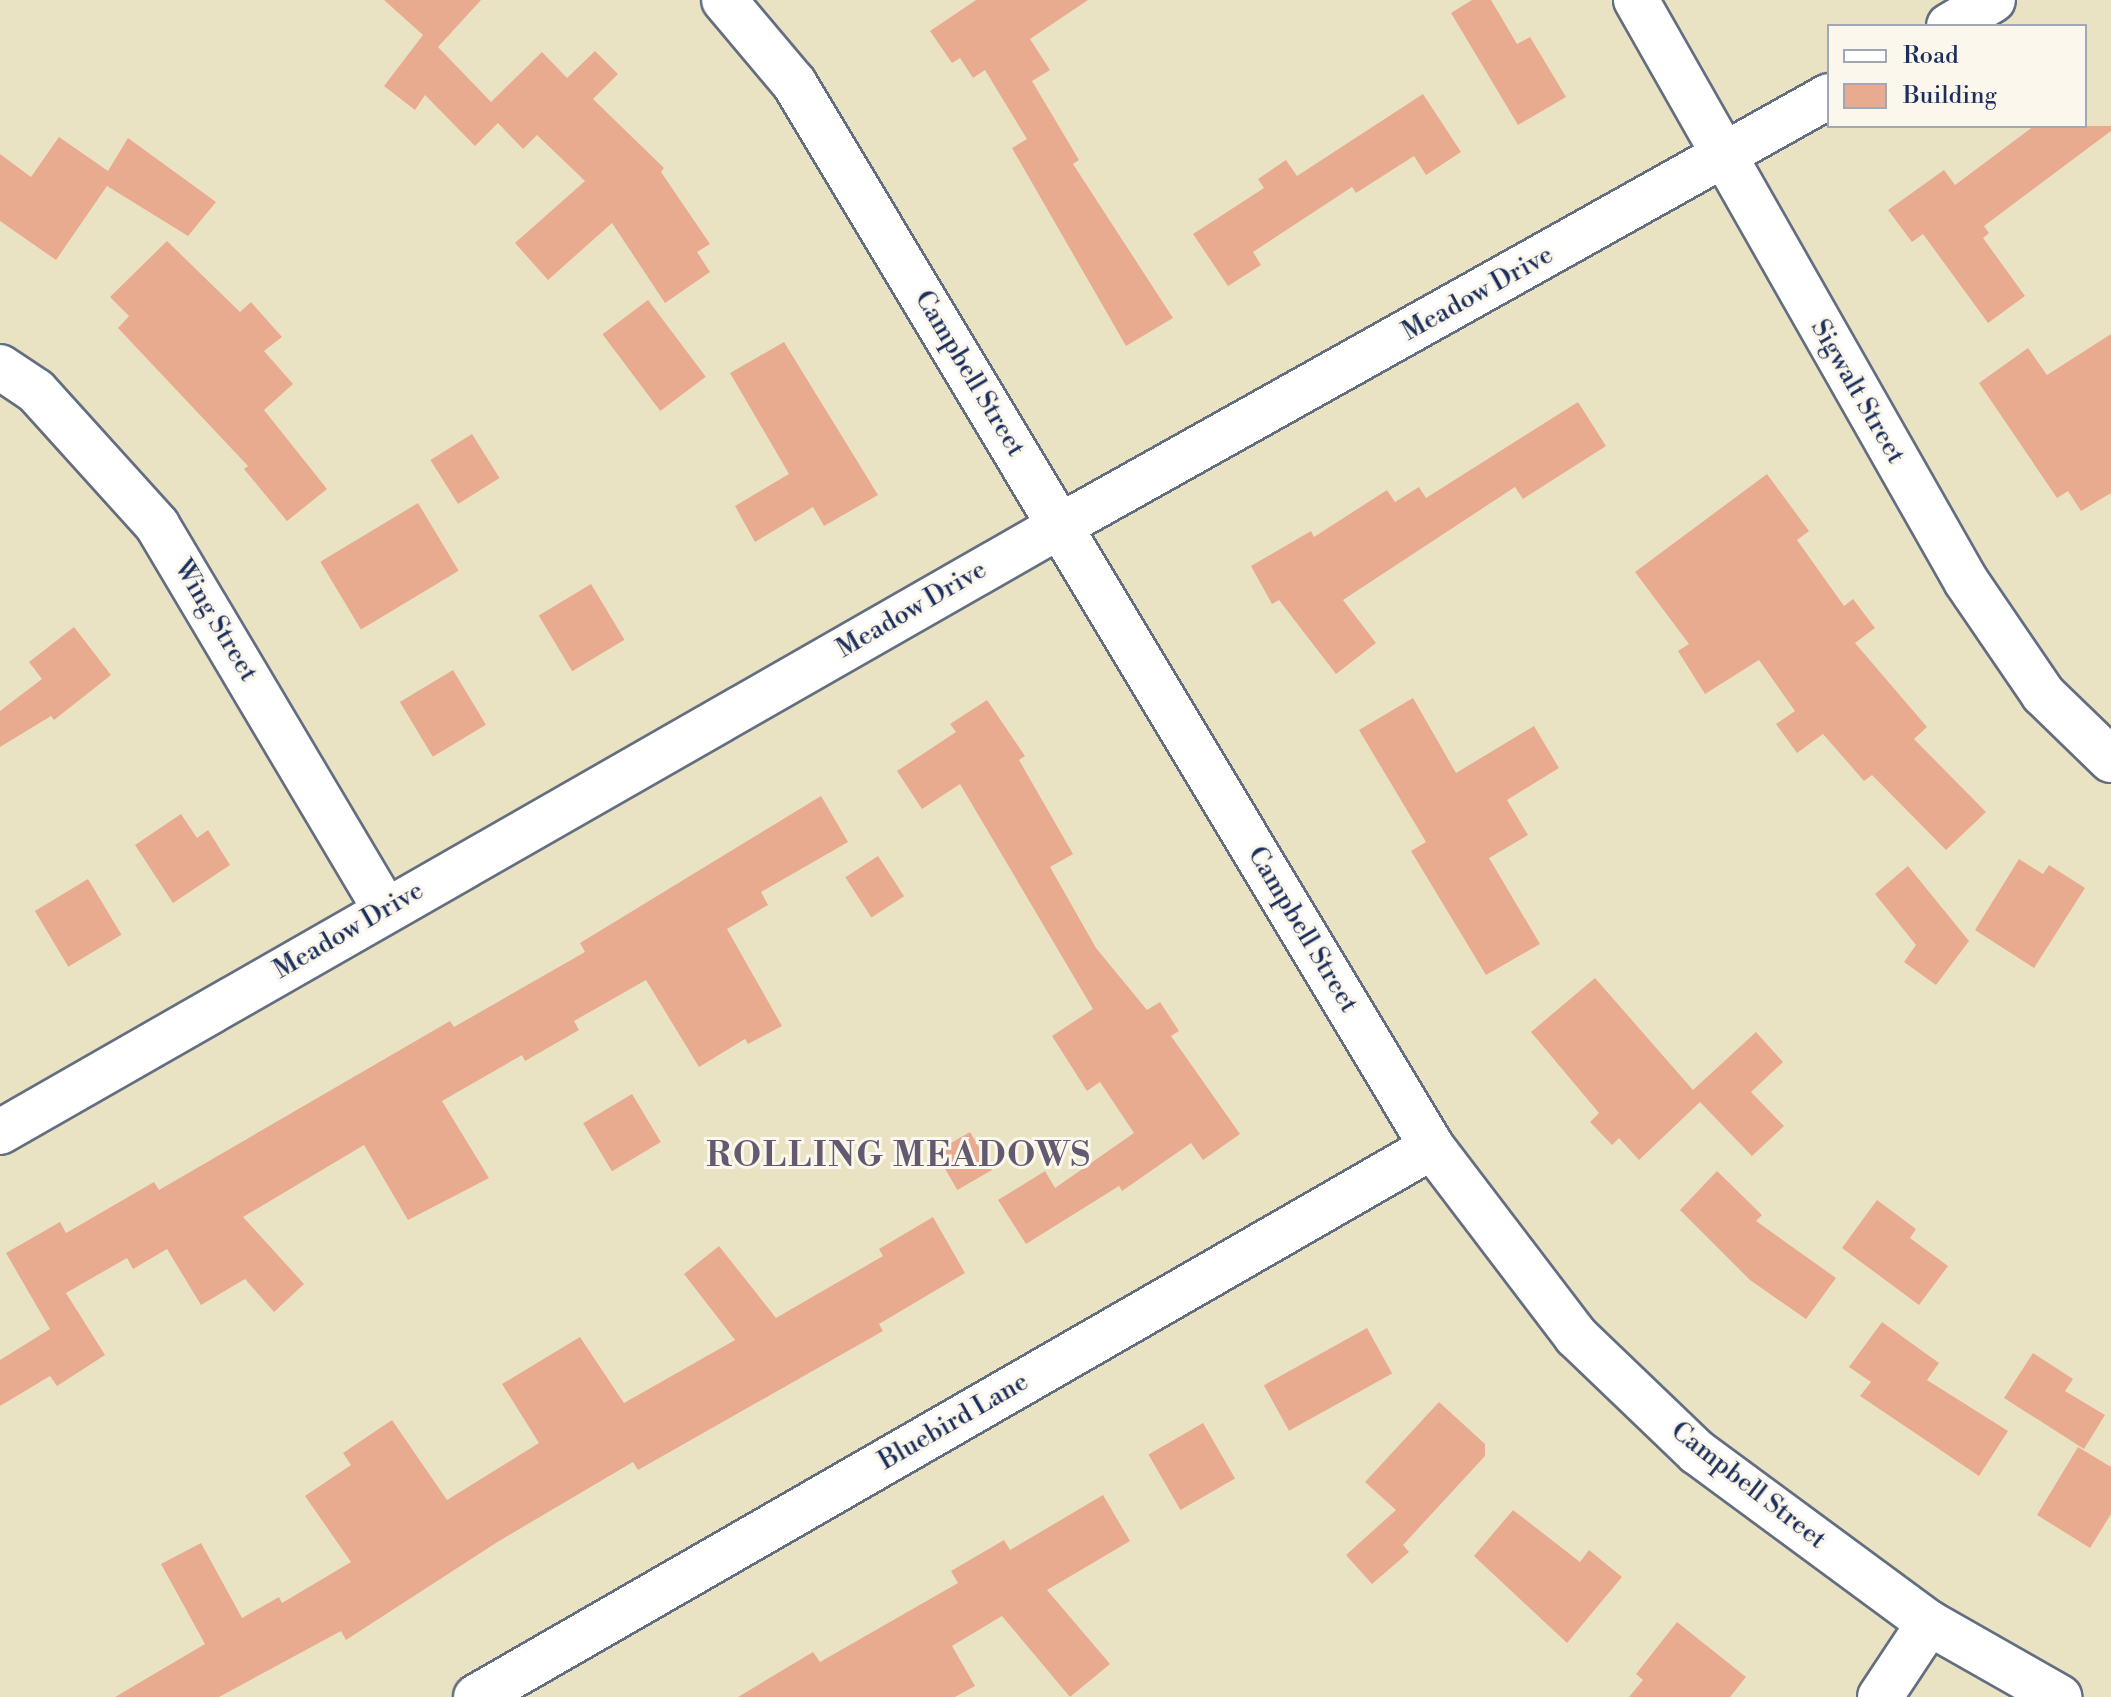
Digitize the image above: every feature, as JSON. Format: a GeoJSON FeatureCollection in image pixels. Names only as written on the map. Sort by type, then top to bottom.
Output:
{"type":"FeatureCollection","features":[{"type":"Feature","properties":{"kind":"street","name":"Campbell Street"},"geometry":{"type":"LineString","coordinates":[[724,0],[794,83],[1432,1147],[1576,1336],[1697,1452],[1929,1623],[2059,1697]]}},
{"type":"Feature","properties":{"kind":"street","name":"Sigwalt Street"},"geometry":{"type":"LineString","coordinates":[[1636,0],[1966,581],[2043,694],[2111,760]]}},
{"type":"Feature","properties":{"kind":"street"},"geometry":{"type":"LineString","coordinates":[[1952,24],[1993,0]]}},
{"type":"Feature","properties":{"kind":"street","name":"Meadow Drive"},"geometry":{"type":"LineString","coordinates":[[0,1132],[1060,526],[1827,97]]}},
{"type":"Feature","properties":{"kind":"street","name":"Wing Street"},"geometry":{"type":"LineString","coordinates":[[0,367],[36,391],[157,525],[386,910]]}},
{"type":"Feature","properties":{"kind":"street","name":"Bluebird Lane"},"geometry":{"type":"LineString","coordinates":[[476,1697],[1432,1147]]}},
{"type":"Feature","properties":{"kind":"street"},"geometry":{"type":"LineString","coordinates":[[1880,1697],[1929,1623]]}},
{"type":"Feature","properties":{"kind":"building"},"geometry":{"type":"Polygon","coordinates":[[[384,0],[481,0],[438,47],[491,102],[542,52],[567,78],[595,51],[618,74],[593,99],[664,168],[661,172],[710,244],[697,252],[710,272],[665,303],[612,223],[548,280],[515,243],[585,181],[537,135],[523,149],[498,123],[475,146],[425,95],[415,110],[384,86],[423,35],[384,0]]]}},
{"type":"Feature","properties":{"kind":"building"},"geometry":{"type":"Polygon","coordinates":[[[976,0],[1088,0],[1030,39],[1050,70],[1032,81],[1079,160],[1073,164],[1173,318],[1126,346],[1012,148],[1027,139],[985,70],[973,78],[960,58],[952,63],[930,31],[976,0]]]}},
{"type":"Feature","properties":{"kind":"building"},"geometry":{"type":"Polygon","coordinates":[[[1472,0],[1491,0],[1517,44],[1530,37],[1566,97],[1518,125],[1451,13],[1472,0]]]}},
{"type":"Feature","properties":{"kind":"building"},"geometry":{"type":"Polygon","coordinates":[[[1423,94],[1461,152],[1426,175],[1414,156],[1356,193],[1352,187],[1253,252],[1261,265],[1228,286],[1193,234],[1264,188],[1258,179],[1286,160],[1297,176],[1423,94]]]}},
{"type":"Feature","properties":{"kind":"building"},"geometry":{"type":"Polygon","coordinates":[[[2111,126],[2111,131],[1984,226],[1989,233],[1983,238],[2025,296],[1988,323],[1923,234],[1912,242],[1888,210],[1944,170],[1955,185],[2031,128],[2111,126]]]}},
{"type":"Feature","properties":{"kind":"building"},"geometry":{"type":"Polygon","coordinates":[[[59,137],[108,171],[128,138],[216,202],[188,236],[107,186],[56,260],[0,221],[0,154],[31,177],[59,137]]]}},
{"type":"Feature","properties":{"kind":"building"},"geometry":{"type":"Polygon","coordinates":[[[167,241],[240,312],[251,302],[282,337],[264,351],[293,384],[264,410],[327,489],[287,521],[244,469],[248,466],[118,328],[129,316],[110,297],[167,241]]]}},
{"type":"Feature","properties":{"kind":"building"},"geometry":{"type":"Polygon","coordinates":[[[648,300],[706,377],[660,411],[602,334],[648,300]]]}},
{"type":"Feature","properties":{"kind":"building"},"geometry":{"type":"Polygon","coordinates":[[[2111,334],[2111,493],[2081,511],[2068,491],[2057,498],[1979,383],[2028,348],[2047,375],[2111,334]]]}},
{"type":"Feature","properties":{"kind":"building"},"geometry":{"type":"Polygon","coordinates":[[[784,342],[878,495],[824,526],[813,507],[755,542],[735,506],[789,474],[730,373],[784,342]]]}},
{"type":"Feature","properties":{"kind":"building"},"geometry":{"type":"Polygon","coordinates":[[[1578,402],[1606,446],[1523,499],[1515,487],[1343,600],[1376,643],[1336,674],[1279,600],[1272,604],[1251,566],[1311,531],[1314,537],[1387,490],[1395,502],[1419,487],[1426,498],[1578,402]]]}},
{"type":"Feature","properties":{"kind":"building"},"geometry":{"type":"Polygon","coordinates":[[[472,434],[500,478],[458,504],[430,460],[472,434]]]}},
{"type":"Feature","properties":{"kind":"building"},"geometry":{"type":"Polygon","coordinates":[[[1767,474],[1809,531],[1797,540],[1844,606],[1853,599],[1875,628],[1855,643],[1927,727],[1914,739],[1986,812],[1946,850],[1872,775],[1864,781],[1823,734],[1797,753],[1776,724],[1795,711],[1759,660],[1705,694],[1678,651],[1689,644],[1635,572],[1767,474]]]}},
{"type":"Feature","properties":{"kind":"building"},"geometry":{"type":"Polygon","coordinates":[[[418,503],[459,571],[361,629],[320,562],[418,503]]]}},
{"type":"Feature","properties":{"kind":"building"},"geometry":{"type":"Polygon","coordinates":[[[591,584],[624,640],[572,671],[539,615],[591,584]]]}},
{"type":"Feature","properties":{"kind":"building"},"geometry":{"type":"Polygon","coordinates":[[[74,627],[111,675],[54,720],[51,716],[0,747],[0,711],[42,679],[29,662],[74,627]]]}},
{"type":"Feature","properties":{"kind":"building"},"geometry":{"type":"Polygon","coordinates":[[[453,670],[486,725],[433,757],[400,702],[453,670]]]}},
{"type":"Feature","properties":{"kind":"building"},"geometry":{"type":"Polygon","coordinates":[[[1413,698],[1456,773],[1534,726],[1559,768],[1507,800],[1528,835],[1489,858],[1540,944],[1486,975],[1411,851],[1426,842],[1359,730],[1413,698]]]}},
{"type":"Feature","properties":{"kind":"building"},"geometry":{"type":"Polygon","coordinates":[[[987,700],[1025,756],[1019,760],[1073,854],[1050,867],[1096,948],[1147,1010],[1160,1002],[1179,1031],[1171,1036],[1240,1134],[1203,1160],[1191,1143],[1122,1191],[1119,1186],[1026,1244],[998,1200],[1045,1171],[1055,1188],[1134,1133],[1100,1082],[1087,1091],[1052,1036],[1093,1009],[960,784],[922,809],[897,771],[956,732],[950,724],[987,700]]]}},
{"type":"Feature","properties":{"kind":"building"},"geometry":{"type":"Polygon","coordinates":[[[821,796],[848,842],[761,892],[768,905],[727,929],[782,1026],[748,1044],[745,1039],[699,1067],[646,980],[574,1021],[579,1030],[525,1061],[522,1055],[442,1101],[489,1178],[408,1220],[364,1145],[243,1217],[304,1284],[274,1312],[245,1279],[201,1305],[167,1249],[133,1269],[127,1258],[66,1293],[105,1355],[57,1386],[50,1376],[0,1406],[0,1360],[50,1329],[6,1253],[60,1222],[66,1233],[154,1182],[159,1190],[450,1021],[454,1027],[585,952],[580,943],[821,796]]]}},
{"type":"Feature","properties":{"kind":"building"},"geometry":{"type":"Polygon","coordinates":[[[181,814],[197,838],[208,830],[230,865],[173,903],[135,845],[181,814]]]}},
{"type":"Feature","properties":{"kind":"building"},"geometry":{"type":"Polygon","coordinates":[[[878,856],[904,896],[871,917],[845,877],[878,856]]]}},
{"type":"Feature","properties":{"kind":"building"},"geometry":{"type":"Polygon","coordinates":[[[2019,859],[2043,874],[2049,865],[2085,888],[2034,968],[1975,930],[2019,859]]]}},
{"type":"Feature","properties":{"kind":"building"},"geometry":{"type":"Polygon","coordinates":[[[1908,866],[1969,941],[1936,985],[1904,962],[1916,945],[1875,894],[1908,866]]]}},
{"type":"Feature","properties":{"kind":"building"},"geometry":{"type":"Polygon","coordinates":[[[88,879],[121,935],[68,967],[35,911],[88,879]]]}},
{"type":"Feature","properties":{"kind":"building"},"geometry":{"type":"Polygon","coordinates":[[[1595,978],[1693,1090],[1756,1032],[1783,1062],[1751,1092],[1784,1126],[1752,1156],[1700,1102],[1639,1160],[1619,1138],[1612,1145],[1590,1122],[1599,1113],[1531,1032],[1595,978]]]}},
{"type":"Feature","properties":{"kind":"building"},"geometry":{"type":"Polygon","coordinates":[[[632,1094],[661,1142],[612,1171],[583,1123],[632,1094]]]}},
{"type":"Feature","properties":{"kind":"building"},"geometry":{"type":"Polygon","coordinates":[[[970,1132],[992,1170],[957,1190],[935,1152],[970,1132]]]}},
{"type":"Feature","properties":{"kind":"building"},"geometry":{"type":"Polygon","coordinates":[[[1717,1171],[1762,1215],[1756,1221],[1836,1278],[1806,1319],[1750,1280],[1680,1210],[1717,1171]]]}},
{"type":"Feature","properties":{"kind":"building"},"geometry":{"type":"Polygon","coordinates":[[[1877,1200],[1916,1229],[1910,1238],[1948,1266],[1919,1305],[1842,1248],[1877,1200]]]}},
{"type":"Feature","properties":{"kind":"building"},"geometry":{"type":"Polygon","coordinates":[[[933,1217],[965,1273],[879,1324],[883,1331],[638,1470],[633,1462],[499,1541],[346,1640],[341,1631],[219,1697],[115,1697],[205,1644],[161,1564],[201,1543],[242,1618],[279,1597],[282,1603],[351,1562],[305,1496],[351,1465],[343,1453],[392,1420],[447,1500],[539,1443],[502,1384],[580,1337],[624,1403],[735,1340],[684,1274],[719,1246],[776,1318],[883,1256],[879,1249],[933,1217]]]}},
{"type":"Feature","properties":{"kind":"building"},"geometry":{"type":"Polygon","coordinates":[[[1882,1322],[1939,1363],[1927,1380],[2008,1431],[1979,1476],[1860,1396],[1871,1382],[1849,1367],[1882,1322]]]}},
{"type":"Feature","properties":{"kind":"building"},"geometry":{"type":"Polygon","coordinates":[[[1367,1328],[1392,1373],[1289,1431],[1264,1385],[1367,1328]]]}},
{"type":"Feature","properties":{"kind":"building"},"geometry":{"type":"Polygon","coordinates":[[[2033,1353],[2073,1379],[2065,1391],[2105,1415],[2084,1449],[2004,1398],[2033,1353]]]}},
{"type":"Feature","properties":{"kind":"building"},"geometry":{"type":"Polygon","coordinates":[[[1439,1402],[1485,1444],[1485,1456],[1403,1545],[1409,1552],[1372,1584],[1346,1555],[1396,1510],[1365,1482],[1439,1402]]]}},
{"type":"Feature","properties":{"kind":"building"},"geometry":{"type":"Polygon","coordinates":[[[1203,1423],[1235,1478],[1180,1510],[1148,1454],[1203,1423]]]}},
{"type":"Feature","properties":{"kind":"building"},"geometry":{"type":"Polygon","coordinates":[[[2078,1447],[2111,1467],[2111,1514],[2090,1548],[2037,1515],[2078,1447]]]}},
{"type":"Feature","properties":{"kind":"building"},"geometry":{"type":"Polygon","coordinates":[[[1103,1495],[1130,1541],[1047,1590],[1110,1664],[1070,1697],[1002,1616],[952,1646],[975,1686],[955,1697],[738,1697],[813,1652],[820,1662],[958,1583],[951,1571],[1004,1540],[1010,1550],[1103,1495]]]}},
{"type":"Feature","properties":{"kind":"building"},"geometry":{"type":"Polygon","coordinates":[[[1513,1510],[1580,1562],[1589,1550],[1622,1577],[1567,1643],[1474,1556],[1513,1510]]]}},
{"type":"Feature","properties":{"kind":"building"},"geometry":{"type":"Polygon","coordinates":[[[1677,1622],[1746,1677],[1730,1697],[1629,1697],[1643,1680],[1636,1674],[1677,1622]]]}},
{"type":"Feature","properties":{"kind":"district","name":"ROLLING MEADOWS"},"geometry":{"type":"Point","coordinates":[899,1157]}}]}
